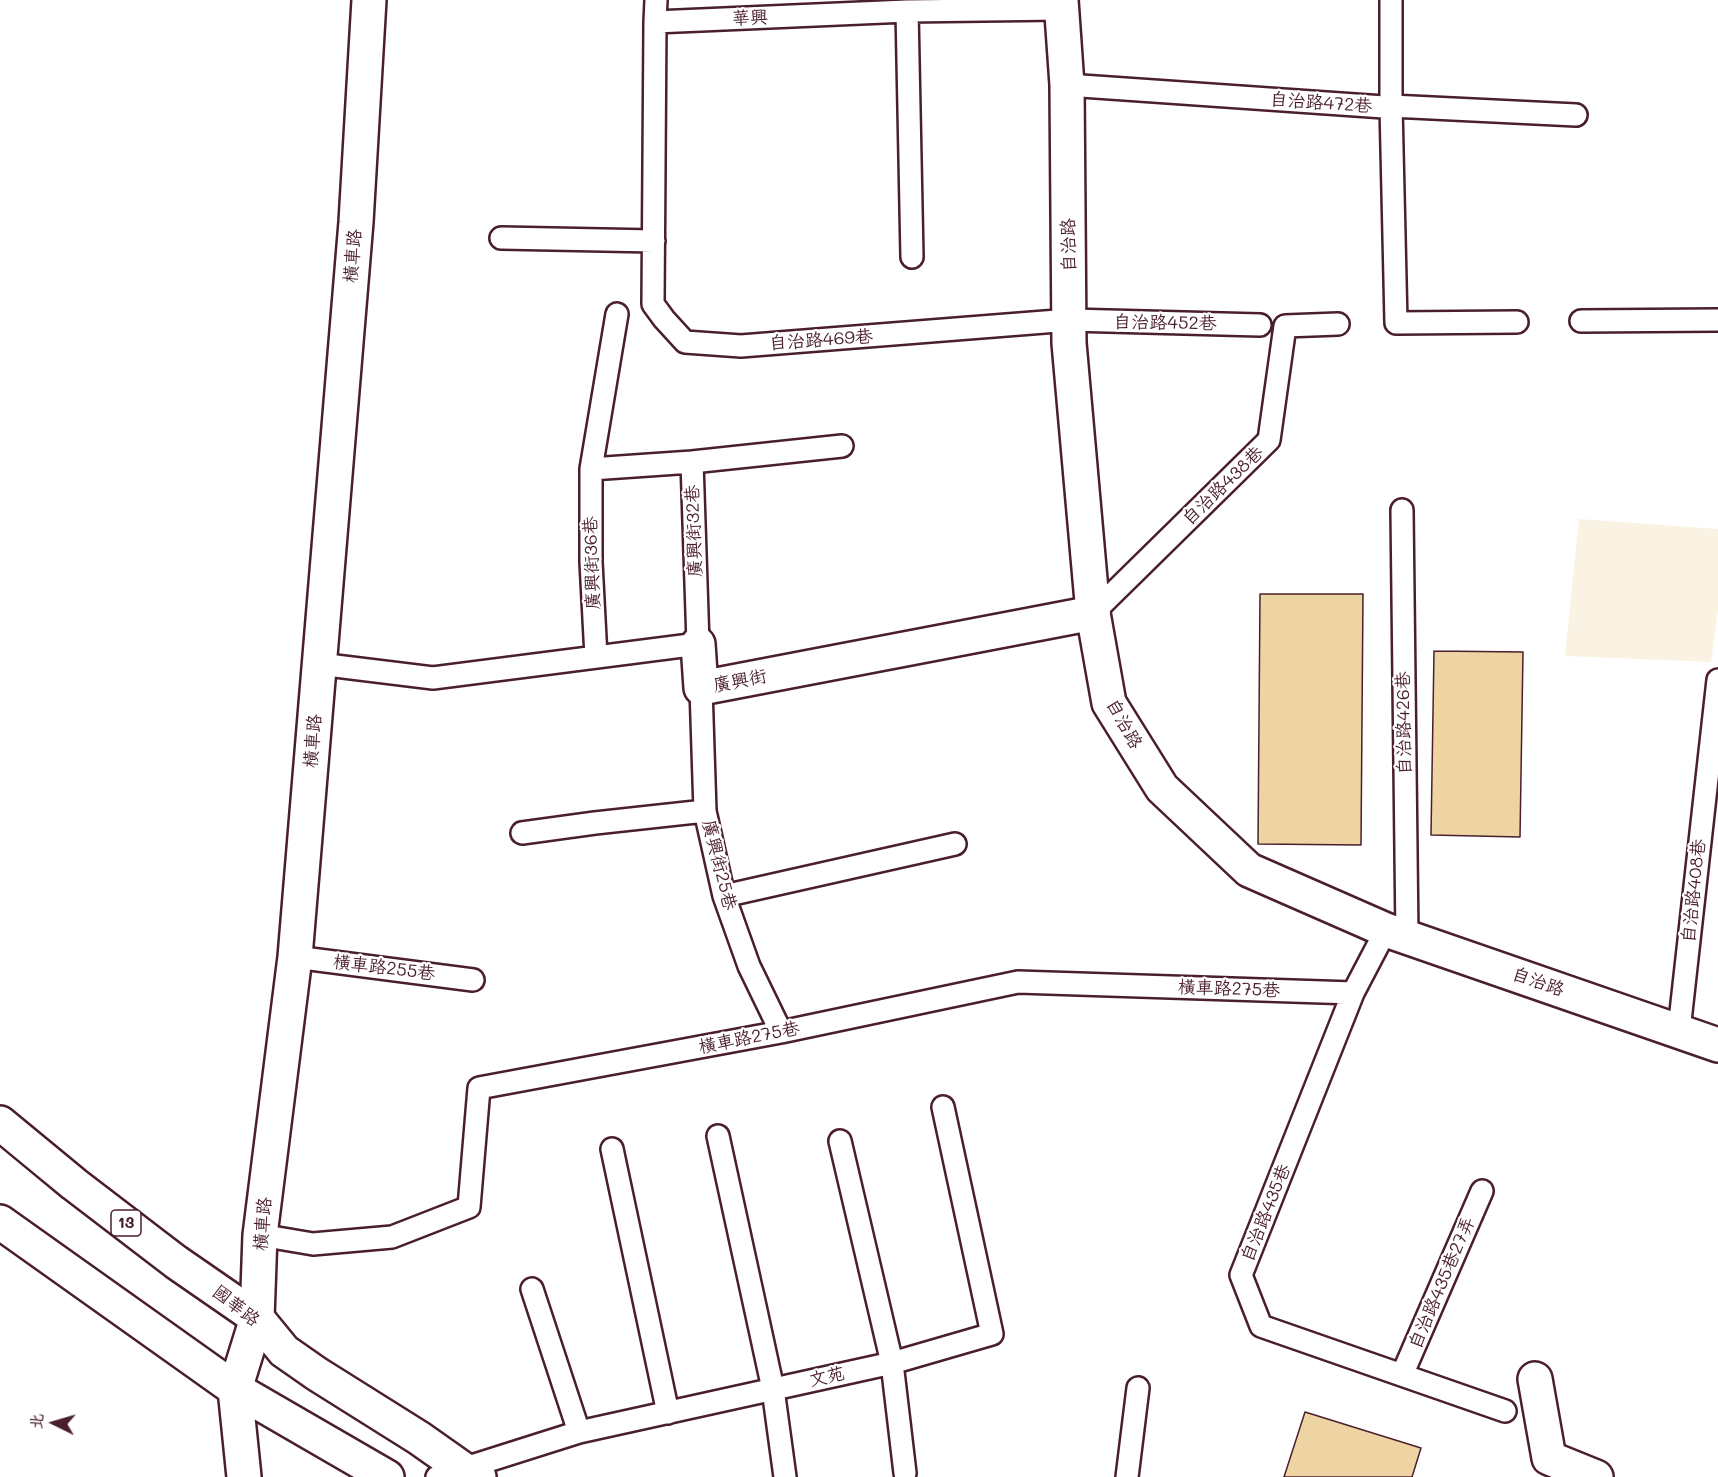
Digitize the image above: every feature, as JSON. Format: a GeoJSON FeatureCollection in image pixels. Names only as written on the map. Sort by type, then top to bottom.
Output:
{"type":"FeatureCollection","features":[{"type":"Feature","properties":{"kind":"street","name":"橫車路"},"geometry":{"type":"LineString","coordinates":[[244,1477],[235,1389],[257,1318],[260,1235],[295,957],[356,222],[369,0]]}},
{"type":"Feature","properties":{"kind":"street","name":"自治路"},"geometry":{"type":"LineString","coordinates":[[1061,4],[1067,85],[1069,343],[1093,613],[1109,703],[1162,788],[1249,870],[1397,933],[1718,1045]]}},
{"type":"Feature","properties":{"kind":"street","name":"廣興街"},"geometry":{"type":"LineString","coordinates":[[698,644],[701,688],[1093,613]]}},
{"type":"Feature","properties":{"kind":"street","name":"國華路"},"geometry":{"type":"LineString","coordinates":[[0,1123],[74,1184],[167,1255],[257,1318],[284,1351],[419,1438],[459,1474]]}},
{"type":"Feature","properties":{"kind":"street"},"geometry":{"type":"LineString","coordinates":[[0,1222],[235,1389],[387,1477]]}},
{"type":"Feature","properties":{"kind":"street"},"geometry":{"type":"LineString","coordinates":[[1535,1379],[1549,1458],[1596,1477]]}},
{"type":"Feature","properties":{"kind":"lane"},"geometry":{"type":"LineString","coordinates":[[501,238],[654,241],[656,0]]}},
{"type":"Feature","properties":{"kind":"lane"},"geometry":{"type":"LineString","coordinates":[[1391,0],[1396,323],[1517,322]]}},
{"type":"Feature","properties":{"kind":"lane","name":"華興"},"geometry":{"type":"LineString","coordinates":[[655,21],[1061,4]]}},
{"type":"Feature","properties":{"kind":"lane"},"geometry":{"type":"LineString","coordinates":[[907,11],[912,257]]}},
{"type":"Feature","properties":{"kind":"lane","name":"自治路472巷"},"geometry":{"type":"LineString","coordinates":[[1067,85],[1372,106],[1576,115]]}},
{"type":"Feature","properties":{"kind":"lane","name":"自治路469巷"},"geometry":{"type":"LineString","coordinates":[[654,241],[653,304],[664,320],[685,342],[741,346],[1070,320]]}},
{"type":"Feature","properties":{"kind":"lane","name":"廣興街36巷"},"geometry":{"type":"LineString","coordinates":[[596,657],[591,562],[591,469],[617,314]]}},
{"type":"Feature","properties":{"kind":"lane","name":"自治路452巷"},"geometry":{"type":"LineString","coordinates":[[1070,320],[1260,325]]}},
{"type":"Feature","properties":{"kind":"lane"},"geometry":{"type":"LineString","coordinates":[[1581,321],[1718,320]]}},
{"type":"Feature","properties":{"kind":"lane","name":"自治路438巷"},"geometry":{"type":"LineString","coordinates":[[1093,613],[1269,440],[1285,326],[1338,324]]}},
{"type":"Feature","properties":{"kind":"lane","name":"廣興街32巷"},"geometry":{"type":"LineString","coordinates":[[698,644],[692,462],[842,446]]}},
{"type":"Feature","properties":{"kind":"lane"},"geometry":{"type":"LineString","coordinates":[[591,469],[692,462]]}},
{"type":"Feature","properties":{"kind":"lane","name":"自治路426巷"},"geometry":{"type":"LineString","coordinates":[[1397,933],[1402,510]]}},
{"type":"Feature","properties":{"kind":"lane"},"geometry":{"type":"LineString","coordinates":[[319,664],[434,678],[698,644]]}},
{"type":"Feature","properties":{"kind":"lane","name":"廣興街25巷"},"geometry":{"type":"LineString","coordinates":[[701,688],[705,811],[724,896],[749,966],[781,1032]]}},
{"type":"Feature","properties":{"kind":"lane","name":"自治路408巷"},"geometry":{"type":"LineString","coordinates":[[1679,1030],[1717,692]]}},
{"type":"Feature","properties":{"kind":"lane"},"geometry":{"type":"LineString","coordinates":[[522,833],[705,811]]}},
{"type":"Feature","properties":{"kind":"lane"},"geometry":{"type":"LineString","coordinates":[[724,896],[954,844]]}},
{"type":"Feature","properties":{"kind":"lane","name":"自治路435巷"},"geometry":{"type":"LineString","coordinates":[[1397,933],[1353,993],[1241,1275],[1261,1326],[1505,1411]]}},
{"type":"Feature","properties":{"kind":"lane","name":"橫車路255巷"},"geometry":{"type":"LineString","coordinates":[[295,957],[473,980]]}},
{"type":"Feature","properties":{"kind":"lane","name":"橫車路275巷"},"geometry":{"type":"LineString","coordinates":[[260,1235],[313,1244],[392,1237],[469,1207],[479,1088],[781,1032],[1018,982],[1353,993]]}},
{"type":"Feature","properties":{"kind":"lane","name":"文苑"},"geometry":{"type":"LineString","coordinates":[[459,1474],[579,1432],[892,1363],[992,1334],[943,1107]]}},
{"type":"Feature","properties":{"kind":"lane"},"geometry":{"type":"LineString","coordinates":[[718,1136],[773,1389],[785,1477]]}},
{"type":"Feature","properties":{"kind":"lane"},"geometry":{"type":"LineString","coordinates":[[840,1141],[892,1363],[905,1473]]}},
{"type":"Feature","properties":{"kind":"lane"},"geometry":{"type":"LineString","coordinates":[[612,1149],[668,1413]]}},
{"type":"Feature","properties":{"kind":"lane","name":"自治路435巷27弄"},"geometry":{"type":"LineString","coordinates":[[1402,1375],[1482,1191]]}},
{"type":"Feature","properties":{"kind":"lane"},"geometry":{"type":"LineString","coordinates":[[532,1289],[579,1432]]}},
{"type":"Feature","properties":{"kind":"lane"},"geometry":{"type":"LineString","coordinates":[[1127,1477],[1138,1388]]}},
{"type":"Feature","properties":{"kind":"shaded area"},"geometry":{"type":"Polygon","coordinates":[[[1579,519],[1718,529],[1718,610],[1711,662],[1565,656],[1579,519]]]}},
{"type":"Feature","properties":{"kind":"building"},"geometry":{"type":"Polygon","coordinates":[[[1260,594],[1363,594],[1361,845],[1258,844],[1260,594]]]}},
{"type":"Feature","properties":{"kind":"building"},"geometry":{"type":"Polygon","coordinates":[[[1434,651],[1523,652],[1520,837],[1431,835],[1434,651]]]}},
{"type":"Feature","properties":{"kind":"building"},"geometry":{"type":"Polygon","coordinates":[[[1305,1412],[1421,1448],[1412,1477],[1284,1477],[1305,1412]]]}}]}
